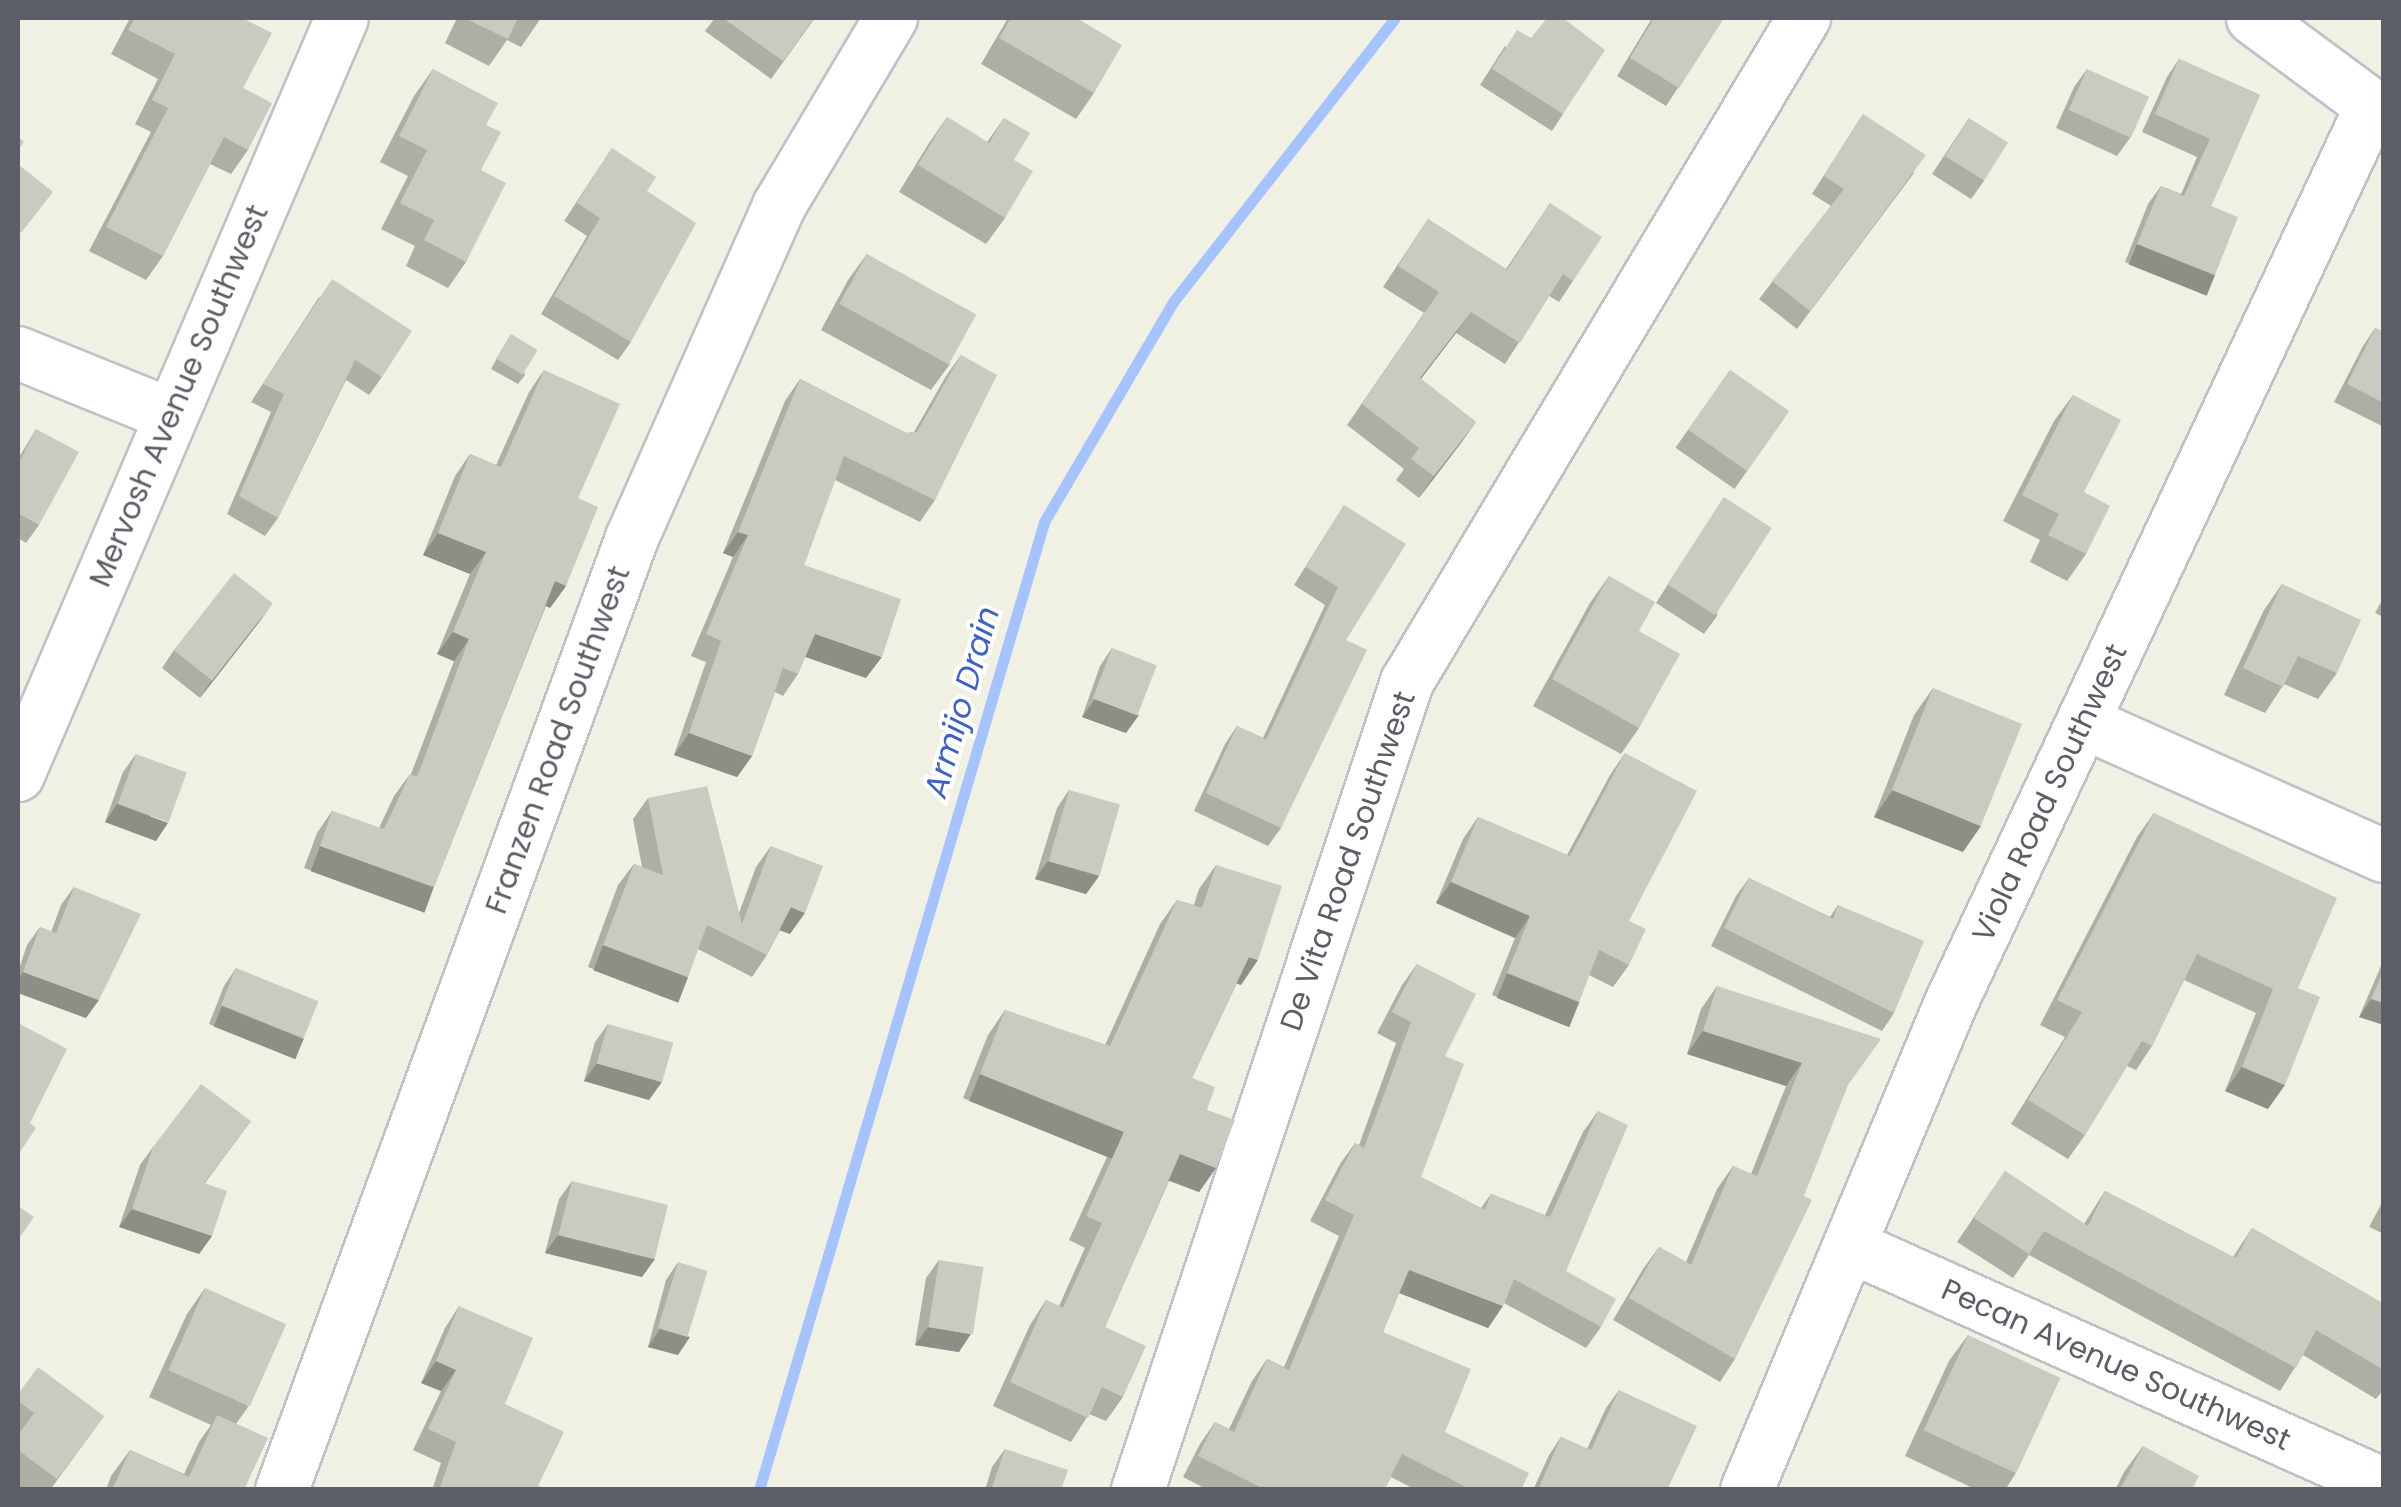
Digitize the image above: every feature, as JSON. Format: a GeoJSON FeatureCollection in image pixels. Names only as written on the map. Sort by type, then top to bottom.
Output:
{"type":"FeatureCollection","features":[{"type":"Feature","properties":{"kind":"street","name":"Mervosh Avenue Southwest"},"geometry":{"type":"LineString","coordinates":[[18,775],[342,18]]}},
{"type":"Feature","properties":{"kind":"street","name":"Franzen Road Southwest"},"geometry":{"type":"LineString","coordinates":[[282,1490],[632,538],[780,206],[892,18]]}},
{"type":"Feature","properties":{"kind":"street","name":"De Vita Road Southwest"},"geometry":{"type":"LineString","coordinates":[[1138,1490],[1407,682],[1804,18]]}},
{"type":"Feature","properties":{"kind":"street"},"geometry":{"type":"LineString","coordinates":[[2254,18],[2378,110]]}},
{"type":"Feature","properties":{"kind":"street","name":"Viola Road Southwest"},"geometry":{"type":"LineString","coordinates":[[1748,1490],[1850,1246],[2083,722],[2378,110]]}},
{"type":"Feature","properties":{"kind":"street"},"geometry":{"type":"LineString","coordinates":[[18,353],[171,415]]}},
{"type":"Feature","properties":{"kind":"street"},"geometry":{"type":"LineString","coordinates":[[2083,722],[2384,856]]}},
{"type":"Feature","properties":{"kind":"street","name":"Pecan Avenue Southwest"},"geometry":{"type":"LineString","coordinates":[[1850,1246],[2382,1484]]}},
{"type":"Feature","properties":{"kind":"building"},"geometry":{"type":"Polygon","coordinates":[[[135,18],[242,18],[272,33],[243,88],[272,103],[248,150],[224,137],[163,256],[106,227],[168,108],[152,100],[175,54],[128,30],[135,18]]]}},
{"type":"Feature","properties":{"kind":"building"},"geometry":{"type":"Polygon","coordinates":[[[464,18],[518,18],[508,39],[464,18]]]}},
{"type":"Feature","properties":{"kind":"building"},"geometry":{"type":"Polygon","coordinates":[[[723,18],[814,18],[783,61],[723,18]]]}},
{"type":"Feature","properties":{"kind":"building"},"geometry":{"type":"Polygon","coordinates":[[[1011,18],[1079,18],[1122,45],[1094,93],[999,38],[1011,18]]]}},
{"type":"Feature","properties":{"kind":"building"},"geometry":{"type":"Polygon","coordinates":[[[1547,18],[1563,18],[1605,50],[1563,114],[1492,69],[1517,30],[1531,38],[1547,18]]]}},
{"type":"Feature","properties":{"kind":"building"},"geometry":{"type":"Polygon","coordinates":[[[1654,18],[1724,18],[1679,88],[1630,58],[1654,18]]]}},
{"type":"Feature","properties":{"kind":"building"},"geometry":{"type":"Polygon","coordinates":[[[2179,59],[2260,95],[2211,206],[2238,217],[2215,275],[2137,244],[2161,186],[2184,196],[2210,139],[2155,114],[2179,59]]]}},
{"type":"Feature","properties":{"kind":"building"},"geometry":{"type":"Polygon","coordinates":[[[433,69],[498,103],[486,125],[501,132],[481,170],[506,183],[466,262],[424,240],[434,220],[400,203],[427,150],[399,136],[433,69]]]}},
{"type":"Feature","properties":{"kind":"building"},"geometry":{"type":"Polygon","coordinates":[[[2087,69],[2149,97],[2131,138],[2069,110],[2087,69]]]}},
{"type":"Feature","properties":{"kind":"building"},"geometry":{"type":"Polygon","coordinates":[[[1863,114],[1926,155],[1810,311],[1772,281],[1844,189],[1824,176],[1863,114]]]}},
{"type":"Feature","properties":{"kind":"building"},"geometry":{"type":"Polygon","coordinates":[[[947,117],[989,143],[1004,118],[1030,133],[1014,160],[1033,171],[1005,218],[918,165],[947,117]]]}},
{"type":"Feature","properties":{"kind":"building"},"geometry":{"type":"Polygon","coordinates":[[[1969,118],[2008,142],[1984,181],[1945,156],[1969,118]]]}},
{"type":"Feature","properties":{"kind":"building"},"geometry":{"type":"Polygon","coordinates":[[[612,148],[656,177],[647,191],[696,223],[631,342],[554,296],[600,218],[577,203],[612,148]]]}},
{"type":"Feature","properties":{"kind":"building"},"geometry":{"type":"Polygon","coordinates":[[[18,164],[53,192],[21,233],[18,230],[18,164]]]}},
{"type":"Feature","properties":{"kind":"building"},"geometry":{"type":"Polygon","coordinates":[[[1550,203],[1602,237],[1573,281],[1563,274],[1520,343],[1471,312],[1420,378],[1476,422],[1434,476],[1411,459],[1419,448],[1362,404],[1439,292],[1398,266],[1428,219],[1507,270],[1550,203]]]}},
{"type":"Feature","properties":{"kind":"building"},"geometry":{"type":"Polygon","coordinates":[[[867,254],[976,315],[949,364],[839,304],[867,254]]]}},
{"type":"Feature","properties":{"kind":"building"},"geometry":{"type":"Polygon","coordinates":[[[332,279],[412,331],[382,377],[355,360],[278,518],[239,496],[284,394],[263,384],[332,279]]]}},
{"type":"Feature","properties":{"kind":"building"},"geometry":{"type":"Polygon","coordinates":[[[2375,328],[2384,332],[2384,403],[2347,384],[2375,328]]]}},
{"type":"Feature","properties":{"kind":"building"},"geometry":{"type":"Polygon","coordinates":[[[511,334],[538,350],[523,375],[496,359],[511,334]]]}},
{"type":"Feature","properties":{"kind":"building"},"geometry":{"type":"Polygon","coordinates":[[[961,355],[997,375],[935,500],[844,456],[804,565],[901,599],[882,657],[815,634],[798,674],[783,668],[752,756],[689,733],[721,641],[706,634],[748,535],[738,532],[800,379],[906,433],[917,432],[961,355]]]}},
{"type":"Feature","properties":{"kind":"building"},"geometry":{"type":"Polygon","coordinates":[[[544,370],[620,404],[578,498],[598,507],[566,586],[555,581],[434,887],[320,846],[332,811],[384,829],[410,774],[417,777],[469,639],[453,632],[486,552],[438,533],[470,454],[501,467],[544,370]]]}},
{"type":"Feature","properties":{"kind":"building"},"geometry":{"type":"Polygon","coordinates":[[[1730,370],[1789,411],[1747,471],[1688,430],[1730,370]]]}},
{"type":"Feature","properties":{"kind":"building"},"geometry":{"type":"Polygon","coordinates":[[[2073,395],[2121,420],[2084,492],[2110,506],[2086,554],[2048,535],[2059,514],[2022,495],[2073,395]]]}},
{"type":"Feature","properties":{"kind":"building"},"geometry":{"type":"Polygon","coordinates":[[[36,429],[79,452],[39,525],[18,513],[18,464],[36,429]]]}},
{"type":"Feature","properties":{"kind":"building"},"geometry":{"type":"Polygon","coordinates":[[[1724,497],[1772,528],[1715,615],[1667,584],[1724,497]]]}},
{"type":"Feature","properties":{"kind":"building"},"geometry":{"type":"Polygon","coordinates":[[[1344,505],[1406,544],[1346,640],[1367,650],[1281,828],[1206,793],[1237,726],[1266,740],[1338,587],[1306,567],[1344,505]]]}},
{"type":"Feature","properties":{"kind":"building"},"geometry":{"type":"Polygon","coordinates":[[[234,573],[273,603],[212,680],[174,650],[234,573]]]}},
{"type":"Feature","properties":{"kind":"building"},"geometry":{"type":"Polygon","coordinates":[[[1609,576],[1655,602],[1639,631],[1680,654],[1639,728],[1552,679],[1609,576]]]}},
{"type":"Feature","properties":{"kind":"building"},"geometry":{"type":"Polygon","coordinates":[[[2282,584],[2361,620],[2337,673],[2298,656],[2283,687],[2243,668],[2282,584]]]}},
{"type":"Feature","properties":{"kind":"building"},"geometry":{"type":"Polygon","coordinates":[[[1112,648],[1157,665],[1137,716],[1093,698],[1112,648]]]}},
{"type":"Feature","properties":{"kind":"building"},"geometry":{"type":"Polygon","coordinates":[[[1933,688],[2022,724],[1981,826],[1892,790],[1933,688]]]}},
{"type":"Feature","properties":{"kind":"building"},"geometry":{"type":"Polygon","coordinates":[[[1625,753],[1697,791],[1629,921],[1646,929],[1629,965],[1599,950],[1579,1002],[1507,973],[1530,916],[1451,882],[1478,817],[1570,856],[1625,753]]]}},
{"type":"Feature","properties":{"kind":"building"},"geometry":{"type":"Polygon","coordinates":[[[136,754],[187,772],[169,822],[118,804],[136,754]]]}},
{"type":"Feature","properties":{"kind":"building"},"geometry":{"type":"Polygon","coordinates":[[[707,786],[742,924],[771,846],[823,866],[805,913],[791,907],[767,955],[707,925],[688,977],[603,945],[634,864],[663,875],[648,798],[707,786]]]}},
{"type":"Feature","properties":{"kind":"building"},"geometry":{"type":"Polygon","coordinates":[[[1069,790],[1120,805],[1100,876],[1049,861],[1069,790]]]}},
{"type":"Feature","properties":{"kind":"building"},"geometry":{"type":"Polygon","coordinates":[[[2154,813],[2337,898],[2298,988],[2320,997],[2285,1085],[2242,1067],[2273,989],[2197,954],[2152,1046],[2142,1041],[2085,1135],[2028,1100],[2082,1012],[2057,1000],[2154,813]]]}},
{"type":"Feature","properties":{"kind":"building"},"geometry":{"type":"Polygon","coordinates":[[[1216,865],[1282,886],[1258,960],[1249,957],[1192,1078],[1215,1087],[1207,1110],[1235,1120],[1216,1168],[1180,1154],[1105,1327],[1146,1346],[1123,1397],[1102,1387],[1088,1418],[1010,1382],[1046,1300],[1063,1308],[1102,1223],[1086,1216],[1124,1132],[980,1074],[1005,1010],[1110,1046],[1177,900],[1202,908],[1216,865]]]}},
{"type":"Feature","properties":{"kind":"building"},"geometry":{"type":"Polygon","coordinates":[[[1749,878],[1833,919],[1838,905],[1924,941],[1894,1013],[1724,928],[1749,878]]]}},
{"type":"Feature","properties":{"kind":"building"},"geometry":{"type":"Polygon","coordinates":[[[74,887],[141,914],[99,1000],[23,972],[40,927],[56,933],[74,887]]]}},
{"type":"Feature","properties":{"kind":"building"},"geometry":{"type":"Polygon","coordinates":[[[1417,964],[1476,994],[1445,1056],[1464,1064],[1421,1177],[1485,1210],[1491,1194],[1550,1217],[1598,1111],[1628,1125],[1566,1271],[1616,1299],[1601,1327],[1514,1279],[1503,1306],[1409,1270],[1383,1332],[1471,1369],[1445,1432],[1529,1473],[1521,1490],[1472,1490],[1402,1454],[1384,1490],[1266,1490],[1198,1456],[1215,1422],[1234,1432],[1267,1359],[1289,1370],[1354,1215],[1325,1200],[1355,1143],[1364,1148],[1411,1022],[1392,1012],[1417,964]]]}},
{"type":"Feature","properties":{"kind":"building"},"geometry":{"type":"Polygon","coordinates":[[[236,968],[319,1001],[304,1038],[221,1005],[236,968]]]}},
{"type":"Feature","properties":{"kind":"building"},"geometry":{"type":"Polygon","coordinates":[[[2384,970],[2384,1003],[2371,999],[2384,970]]]}},
{"type":"Feature","properties":{"kind":"building"},"geometry":{"type":"Polygon","coordinates":[[[1717,986],[1881,1039],[1848,1085],[1804,1196],[1812,1200],[1735,1359],[1629,1298],[1659,1247],[1691,1265],[1733,1166],[1757,1176],[1802,1063],[1703,1031],[1717,986]]]}},
{"type":"Feature","properties":{"kind":"building"},"geometry":{"type":"Polygon","coordinates":[[[18,1023],[67,1049],[30,1123],[36,1128],[18,1155],[18,1023]]]}},
{"type":"Feature","properties":{"kind":"building"},"geometry":{"type":"Polygon","coordinates":[[[608,1024],[673,1043],[662,1082],[597,1063],[608,1024]]]}},
{"type":"Feature","properties":{"kind":"building"},"geometry":{"type":"Polygon","coordinates":[[[201,1084],[251,1121],[204,1183],[227,1191],[212,1236],[132,1209],[153,1147],[201,1084]]]}},
{"type":"Feature","properties":{"kind":"building"},"geometry":{"type":"Polygon","coordinates":[[[2005,1171],[2088,1226],[2105,1191],[2236,1258],[2252,1228],[2384,1304],[2384,1370],[2316,1330],[2296,1368],[2044,1231],[2029,1254],[1974,1218],[2005,1171]]]}},
{"type":"Feature","properties":{"kind":"building"},"geometry":{"type":"Polygon","coordinates":[[[572,1181],[668,1205],[655,1259],[558,1235],[572,1181]]]}},
{"type":"Feature","properties":{"kind":"building"},"geometry":{"type":"Polygon","coordinates":[[[18,1206],[34,1217],[18,1240],[18,1206]]]}},
{"type":"Feature","properties":{"kind":"building"},"geometry":{"type":"Polygon","coordinates":[[[939,1260],[983,1267],[973,1334],[928,1327],[939,1260]]]}},
{"type":"Feature","properties":{"kind":"building"},"geometry":{"type":"Polygon","coordinates":[[[678,1262],[708,1271],[687,1337],[658,1328],[678,1262]]]}},
{"type":"Feature","properties":{"kind":"building"},"geometry":{"type":"Polygon","coordinates":[[[205,1288],[286,1324],[250,1406],[168,1370],[205,1288]]]}},
{"type":"Feature","properties":{"kind":"building"},"geometry":{"type":"Polygon","coordinates":[[[459,1306],[533,1338],[505,1404],[564,1432],[538,1486],[550,1490],[439,1490],[456,1442],[428,1429],[456,1370],[436,1361],[459,1306]]]}},
{"type":"Feature","properties":{"kind":"building"},"geometry":{"type":"Polygon","coordinates":[[[1968,1335],[2060,1378],[2016,1473],[1924,1430],[1968,1335]]]}},
{"type":"Feature","properties":{"kind":"building"},"geometry":{"type":"Polygon","coordinates":[[[38,1367],[104,1416],[57,1479],[18,1450],[18,1435],[34,1413],[18,1401],[18,1394],[38,1367]]]}},
{"type":"Feature","properties":{"kind":"building"},"geometry":{"type":"Polygon","coordinates":[[[1619,1390],[1697,1426],[1667,1490],[1538,1490],[1561,1437],[1591,1450],[1619,1390]]]}},
{"type":"Feature","properties":{"kind":"building"},"geometry":{"type":"Polygon","coordinates":[[[217,1415],[268,1438],[244,1490],[112,1490],[130,1450],[189,1477],[217,1415]]]}},
{"type":"Feature","properties":{"kind":"building"},"geometry":{"type":"Polygon","coordinates":[[[2143,1446],[2199,1476],[2192,1490],[2120,1490],[2143,1446]]]}},
{"type":"Feature","properties":{"kind":"building"},"geometry":{"type":"Polygon","coordinates":[[[1005,1449],[1068,1470],[1061,1490],[991,1490],[1005,1449]]]}},
{"type":"Feature","properties":{"kind":"waterway","name":"Armijo Drain"},"geometry":{"type":"LineString","coordinates":[[759,1490],[1044,522],[1173,302],[1395,18]]}}]}
